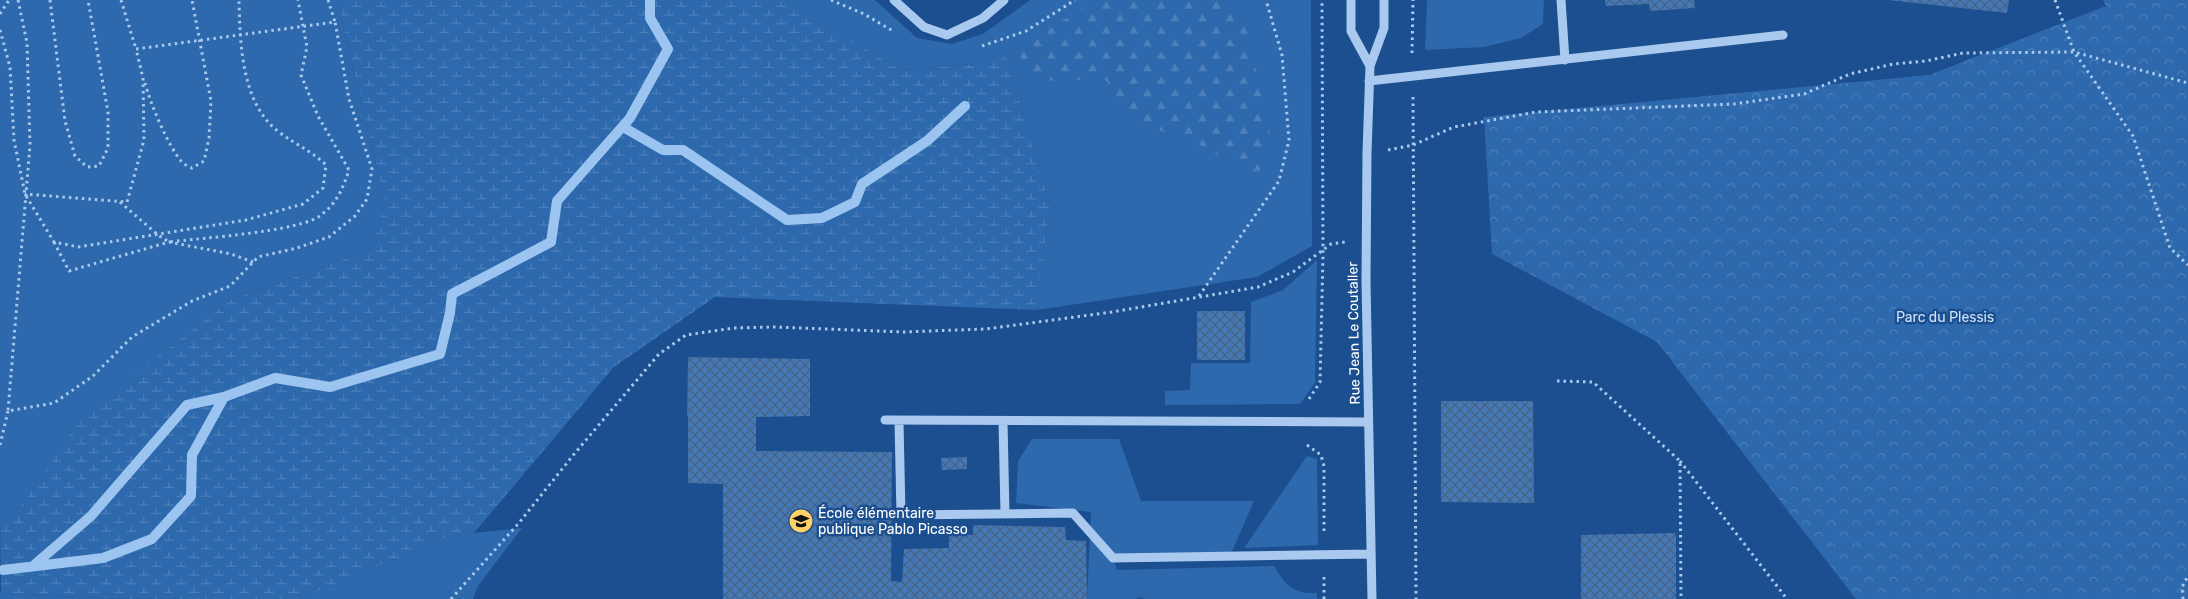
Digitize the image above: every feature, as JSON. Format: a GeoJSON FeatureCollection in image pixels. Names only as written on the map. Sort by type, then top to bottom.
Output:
{"type":"FeatureCollection","features":[{"type":"Feature","properties":{"kind":"street"},"geometry":{"type":"LineString","coordinates":[[894,0],[924,27],[947,35],[983,18],[1004,0]]}},
{"type":"Feature","properties":{"kind":"street"},"geometry":{"type":"LineString","coordinates":[[1351,0],[1351,31],[1370,66]]}},
{"type":"Feature","properties":{"kind":"street","name":"Rue Jean Le Coutaller"},"geometry":{"type":"LineString","coordinates":[[1372,599],[1368,422],[1367,153],[1370,66],[1384,28],[1384,0]]}},
{"type":"Feature","properties":{"kind":"street"},"geometry":{"type":"LineString","coordinates":[[1561,0],[1565,60]]}},
{"type":"Feature","properties":{"kind":"street"},"geometry":{"type":"LineString","coordinates":[[1369,81],[1783,35]]}},
{"type":"Feature","properties":{"kind":"street"},"geometry":{"type":"LineString","coordinates":[[885,420],[1368,422]]}},
{"type":"Feature","properties":{"kind":"street"},"geometry":{"type":"LineString","coordinates":[[899,420],[901,514],[1073,513],[1113,558],[1371,554]]}},
{"type":"Feature","properties":{"kind":"street"},"geometry":{"type":"LineString","coordinates":[[1003,421],[1005,514]]}},
{"type":"Feature","properties":{"kind":"path"},"geometry":{"type":"LineString","coordinates":[[0,14],[9,0]]}},
{"type":"Feature","properties":{"kind":"path"},"geometry":{"type":"LineString","coordinates":[[0,445],[8,411],[30,145],[27,43],[18,0]]}},
{"type":"Feature","properties":{"kind":"path"},"geometry":{"type":"LineString","coordinates":[[50,0],[65,121],[75,156],[87,167],[98,166],[108,148],[108,112],[88,0]]}},
{"type":"Feature","properties":{"kind":"path"},"geometry":{"type":"LineString","coordinates":[[121,0],[149,99],[182,162],[192,168],[204,161],[210,138],[211,101],[192,0]]}},
{"type":"Feature","properties":{"kind":"path"},"geometry":{"type":"LineString","coordinates":[[54,242],[78,246],[246,220],[303,204],[323,188],[326,165],[312,152],[278,132],[268,121],[250,93],[242,57],[238,0]]}},
{"type":"Feature","properties":{"kind":"path"},"geometry":{"type":"LineString","coordinates":[[0,30],[10,67],[14,140],[25,194],[69,270],[169,242],[295,226],[320,216],[340,195],[349,170],[318,116],[301,75],[307,47],[298,0]]}},
{"type":"Feature","properties":{"kind":"path"},"geometry":{"type":"LineString","coordinates":[[8,411],[54,403],[94,376],[132,337],[192,301],[230,286],[258,257],[297,248],[329,237],[355,216],[367,199],[372,169],[349,99],[335,22],[328,0]]}},
{"type":"Feature","properties":{"kind":"path"},"geometry":{"type":"LineString","coordinates":[[1199,296],[1279,181],[1289,140],[1282,55],[1266,0]]}},
{"type":"Feature","properties":{"kind":"path"},"geometry":{"type":"LineString","coordinates":[[1322,0],[1323,251],[1320,382],[1303,410],[1303,422],[1305,443],[1321,454],[1324,466],[1324,599]]}},
{"type":"Feature","properties":{"kind":"path"},"geometry":{"type":"LineString","coordinates":[[1413,0],[1416,599]]}},
{"type":"Feature","properties":{"kind":"path"},"geometry":{"type":"LineString","coordinates":[[2055,0],[2074,52],[2133,136],[2170,248],[2188,265]]}},
{"type":"Feature","properties":{"kind":"path"},"geometry":{"type":"LineString","coordinates":[[136,49],[335,22]]}},
{"type":"Feature","properties":{"kind":"path"},"geometry":{"type":"LineString","coordinates":[[1367,153],[1414,145],[1454,127],[1536,112],[1734,104],[1804,94],[1850,74],[1893,64],[1926,61],[1963,52],[2074,52],[2188,83]]}},
{"type":"Feature","properties":{"kind":"path"},"geometry":{"type":"LineString","coordinates":[[25,194],[127,202],[144,140],[143,78]]}},
{"type":"Feature","properties":{"kind":"path"},"geometry":{"type":"LineString","coordinates":[[119,202],[169,242],[231,254],[253,262]]}},
{"type":"Feature","properties":{"kind":"path"},"geometry":{"type":"LineString","coordinates":[[451,599],[518,524],[575,453],[660,354],[686,336],[734,328],[764,327],[903,332],[986,330],[1112,312],[1258,287],[1293,272],[1331,244],[1367,237]]}},
{"type":"Feature","properties":{"kind":"path"},"geometry":{"type":"LineString","coordinates":[[1557,381],[1593,382],[1680,462],[1787,599]]}},
{"type":"Feature","properties":{"kind":"path"},"geometry":{"type":"LineString","coordinates":[[1680,462],[1681,599]]}},
{"type":"Feature","properties":{"kind":"path"},"geometry":{"type":"LineString","coordinates":[[2183,599],[2182,587],[2188,576]]}},
{"type":"Feature","properties":{"kind":"green space"},"geometry":{"type":"Polygon","coordinates":[[[0,0],[337,0],[385,202],[370,250],[232,299],[25,501],[0,528],[0,0]]]}},
{"type":"Feature","properties":{"kind":"green space"},"geometry":{"type":"Polygon","coordinates":[[[337,0],[786,0],[901,70],[973,64],[1005,53],[1050,206],[1037,310],[715,297],[614,367],[474,533],[452,535],[300,599],[129,599],[1,594],[0,528],[25,501],[84,414],[232,299],[370,250],[385,202],[337,0]]]}},
{"type":"Feature","properties":{"kind":"green space"},"geometry":{"type":"Polygon","coordinates":[[[786,0],[875,0],[917,38],[952,44],[983,34],[1030,0],[1311,0],[1312,246],[1257,277],[1037,310],[1050,206],[1005,53],[973,64],[901,70],[786,0]]]}},
{"type":"Feature","properties":{"kind":"green space"},"geometry":{"type":"Polygon","coordinates":[[[1094,0],[1230,0],[1244,18],[1270,129],[1256,184],[1233,164],[1197,143],[1135,122],[1105,79],[1031,81],[1017,50],[1094,0]]]}},
{"type":"Feature","properties":{"kind":"green space"},"geometry":{"type":"Polygon","coordinates":[[[1427,0],[1544,0],[1543,24],[1521,38],[1484,47],[1425,50],[1427,0]]]}},
{"type":"Feature","properties":{"kind":"green space","name":"Parc du Plessis"},"geometry":{"type":"Polygon","coordinates":[[[2103,0],[2188,0],[2188,599],[1856,599],[1657,342],[1492,254],[1484,117],[1929,75],[2106,6],[2103,0]]]}},
{"type":"Feature","properties":{"kind":"green space"},"geometry":{"type":"Polygon","coordinates":[[[1317,260],[1315,383],[1300,404],[1165,405],[1165,391],[1190,390],[1191,363],[1250,363],[1251,302],[1283,290],[1317,260]]]}},
{"type":"Feature","properties":{"kind":"green space"},"geometry":{"type":"Polygon","coordinates":[[[1032,439],[1119,439],[1141,501],[1254,501],[1230,556],[1113,559],[1117,570],[1274,566],[1287,584],[1302,592],[1317,593],[1317,599],[1145,599],[1140,597],[1135,599],[1087,599],[1091,512],[1016,503],[1018,461],[1032,439]]]}},
{"type":"Feature","properties":{"kind":"green space"},"geometry":{"type":"Polygon","coordinates":[[[1307,456],[1317,459],[1318,545],[1244,548],[1307,456]]]}},
{"type":"Feature","properties":{"kind":"green space"},"geometry":{"type":"Polygon","coordinates":[[[522,528],[478,586],[473,599],[300,599],[452,535],[522,528]]]}},
{"type":"Feature","properties":{"kind":"green space"},"geometry":{"type":"Polygon","coordinates":[[[0,591],[1,594],[129,599],[0,599],[0,591]]]}},
{"type":"Feature","properties":{"kind":"building"},"geometry":{"type":"Polygon","coordinates":[[[1605,0],[1694,0],[1695,8],[1650,11],[1649,4],[1606,6],[1605,0]]]}},
{"type":"Feature","properties":{"kind":"building"},"geometry":{"type":"Polygon","coordinates":[[[1888,0],[2009,0],[2007,13],[1888,0]]]}},
{"type":"Feature","properties":{"kind":"building"},"geometry":{"type":"Polygon","coordinates":[[[1197,311],[1245,311],[1245,360],[1197,360],[1197,311]]]}},
{"type":"Feature","properties":{"kind":"building"},"geometry":{"type":"Polygon","coordinates":[[[688,357],[810,359],[810,416],[756,417],[756,451],[892,452],[891,581],[902,582],[904,549],[949,548],[949,534],[973,535],[973,525],[1065,527],[1066,540],[1086,541],[1087,599],[723,599],[723,484],[688,483],[688,357]]]}},
{"type":"Feature","properties":{"kind":"building"},"geometry":{"type":"Polygon","coordinates":[[[1441,401],[1533,401],[1534,503],[1441,502],[1441,401]]]}},
{"type":"Feature","properties":{"kind":"building"},"geometry":{"type":"Polygon","coordinates":[[[967,457],[967,469],[942,470],[941,458],[967,457]]]}},
{"type":"Feature","properties":{"kind":"building"},"geometry":{"type":"Polygon","coordinates":[[[1676,533],[1676,599],[1581,599],[1581,535],[1676,533]]]}},
{"type":"Feature","properties":{"kind":"waterway"},"geometry":{"type":"LineString","coordinates":[[3,570],[103,558],[152,539],[191,496],[192,455],[224,397],[275,378],[330,387],[440,354],[450,313],[452,294],[551,242],[557,201],[630,118],[668,49],[650,18],[650,0]]}},
{"type":"Feature","properties":{"kind":"waterway"},"geometry":{"type":"LineString","coordinates":[[623,127],[663,150],[683,150],[787,220],[822,218],[855,202],[862,184],[927,141],[965,106]]}},
{"type":"Feature","properties":{"kind":"waterway"},"geometry":{"type":"LineString","coordinates":[[33,566],[91,516],[187,405],[224,397]]}},
{"type":"Feature","properties":{"kind":"place","name":"École élémentaire publique Pablo Picasso"},"geometry":{"type":"Point","coordinates":[801,521]}}]}
